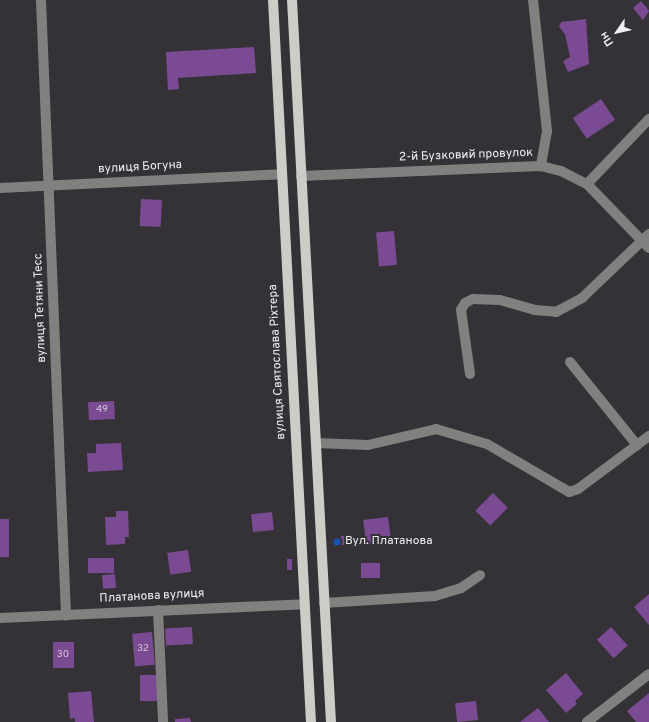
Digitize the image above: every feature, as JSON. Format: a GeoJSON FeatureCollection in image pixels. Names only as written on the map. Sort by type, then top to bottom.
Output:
{"type":"FeatureCollection","features":[{"type":"Feature","properties":{"kind":"main road","name":"вулиця Святослава Ріхтера"},"geometry":{"type":"LineString","coordinates":[[272,0],[311,722]]}},
{"type":"Feature","properties":{"kind":"main road"},"geometry":{"type":"LineString","coordinates":[[292,0],[331,722]]}},
{"type":"Feature","properties":{"kind":"street","name":"вулиця Тетяни Тесс"},"geometry":{"type":"LineString","coordinates":[[41,0],[66,615]]}},
{"type":"Feature","properties":{"kind":"street"},"geometry":{"type":"LineString","coordinates":[[533,0],[547,131],[541,166]]}},
{"type":"Feature","properties":{"kind":"street"},"geometry":{"type":"LineString","coordinates":[[588,184],[649,119]]}},
{"type":"Feature","properties":{"kind":"street","name":"2-й Бузковий провулок"},"geometry":{"type":"LineString","coordinates":[[301,176],[541,166],[561,171],[588,184],[646,237],[649,248]]}},
{"type":"Feature","properties":{"kind":"street","name":"вулиця Богуна"},"geometry":{"type":"LineString","coordinates":[[0,188],[282,174]]}},
{"type":"Feature","properties":{"kind":"street"},"geometry":{"type":"LineString","coordinates":[[470,374],[461,310],[465,303],[473,299],[500,300],[535,310],[556,312],[582,298],[646,237]]}},
{"type":"Feature","properties":{"kind":"street"},"geometry":{"type":"LineString","coordinates":[[570,362],[637,446]]}},
{"type":"Feature","properties":{"kind":"street"},"geometry":{"type":"LineString","coordinates":[[316,443],[368,445],[436,429],[487,444],[569,492],[578,489],[649,436]]}},
{"type":"Feature","properties":{"kind":"street"},"geometry":{"type":"LineString","coordinates":[[324,603],[435,596],[461,588],[480,575]]}},
{"type":"Feature","properties":{"kind":"street","name":"Платанова вулиця"},"geometry":{"type":"LineString","coordinates":[[0,618],[305,604]]}},
{"type":"Feature","properties":{"kind":"street"},"geometry":{"type":"LineString","coordinates":[[158,610],[164,722]]}},
{"type":"Feature","properties":{"kind":"street"},"geometry":{"type":"LineString","coordinates":[[587,722],[649,674]]}},
{"type":"Feature","properties":{"kind":"building"},"geometry":{"type":"Polygon","coordinates":[[[641,1],[649,11],[643,20],[633,8],[641,1]]]}},
{"type":"Feature","properties":{"kind":"building"},"geometry":{"type":"Polygon","coordinates":[[[586,19],[589,64],[568,72],[563,61],[570,57],[565,34],[559,27],[561,22],[586,19]]]}},
{"type":"Feature","properties":{"kind":"building"},"geometry":{"type":"Polygon","coordinates":[[[254,47],[256,73],[178,78],[179,89],[168,90],[166,52],[254,47]]]}},
{"type":"Feature","properties":{"kind":"building"},"geometry":{"type":"Polygon","coordinates":[[[601,99],[615,120],[587,139],[573,118],[601,99]]]}},
{"type":"Feature","properties":{"kind":"building"},"geometry":{"type":"Polygon","coordinates":[[[141,199],[162,200],[161,227],[140,226],[141,199]]]}},
{"type":"Feature","properties":{"kind":"building"},"geometry":{"type":"Polygon","coordinates":[[[394,231],[397,265],[379,266],[376,233],[394,231]]]}},
{"type":"Feature","properties":{"kind":"building"},"geometry":{"type":"Polygon","coordinates":[[[114,401],[115,419],[89,420],[88,402],[114,401]]]}},
{"type":"Feature","properties":{"kind":"building"},"geometry":{"type":"Polygon","coordinates":[[[121,443],[123,470],[88,472],[87,453],[96,453],[96,444],[121,443]]]}},
{"type":"Feature","properties":{"kind":"building"},"geometry":{"type":"Polygon","coordinates":[[[493,493],[508,508],[490,526],[475,511],[493,493]]]}},
{"type":"Feature","properties":{"kind":"building"},"geometry":{"type":"Polygon","coordinates":[[[116,511],[128,511],[129,537],[125,537],[125,544],[106,545],[105,517],[116,517],[116,511]]]}},
{"type":"Feature","properties":{"kind":"building"},"geometry":{"type":"Polygon","coordinates":[[[272,512],[274,530],[253,532],[251,514],[272,512]]]}},
{"type":"Feature","properties":{"kind":"building"},"geometry":{"type":"Polygon","coordinates":[[[388,517],[391,542],[366,545],[363,520],[388,517]]]}},
{"type":"Feature","properties":{"kind":"building"},"geometry":{"type":"Polygon","coordinates":[[[0,519],[9,519],[9,557],[0,557],[0,519]]]}},
{"type":"Feature","properties":{"kind":"building"},"geometry":{"type":"Polygon","coordinates":[[[341,536],[345,536],[345,545],[341,545],[341,536]]]}},
{"type":"Feature","properties":{"kind":"building"},"geometry":{"type":"Polygon","coordinates":[[[188,550],[191,572],[170,575],[167,553],[188,550]]]}},
{"type":"Feature","properties":{"kind":"building"},"geometry":{"type":"Polygon","coordinates":[[[88,558],[114,558],[114,573],[88,573],[88,558]]]}},
{"type":"Feature","properties":{"kind":"building"},"geometry":{"type":"Polygon","coordinates":[[[287,559],[292,559],[292,570],[287,570],[287,559]]]}},
{"type":"Feature","properties":{"kind":"building"},"geometry":{"type":"Polygon","coordinates":[[[361,563],[380,563],[380,578],[361,578],[361,563]]]}},
{"type":"Feature","properties":{"kind":"building"},"geometry":{"type":"Polygon","coordinates":[[[115,574],[116,588],[103,589],[102,575],[115,574]]]}},
{"type":"Feature","properties":{"kind":"building"},"geometry":{"type":"Polygon","coordinates":[[[649,594],[649,625],[634,607],[649,594]]]}},
{"type":"Feature","properties":{"kind":"building"},"geometry":{"type":"Polygon","coordinates":[[[192,627],[193,644],[166,645],[165,628],[192,627]]]}},
{"type":"Feature","properties":{"kind":"building"},"geometry":{"type":"Polygon","coordinates":[[[611,627],[628,646],[614,658],[597,640],[611,627]]]}},
{"type":"Feature","properties":{"kind":"building"},"geometry":{"type":"Polygon","coordinates":[[[152,632],[155,665],[135,667],[132,634],[152,632]]]}},
{"type":"Feature","properties":{"kind":"building"},"geometry":{"type":"Polygon","coordinates":[[[53,642],[74,642],[74,668],[53,668],[53,642]]]}},
{"type":"Feature","properties":{"kind":"building"},"geometry":{"type":"Polygon","coordinates":[[[566,673],[583,694],[575,701],[577,704],[566,713],[546,690],[566,673]]]}},
{"type":"Feature","properties":{"kind":"building"},"geometry":{"type":"Polygon","coordinates":[[[140,675],[157,675],[157,701],[140,701],[140,675]]]}},
{"type":"Feature","properties":{"kind":"building"},"geometry":{"type":"Polygon","coordinates":[[[91,691],[94,722],[75,722],[75,718],[70,719],[68,693],[91,691]]]}},
{"type":"Feature","properties":{"kind":"building"},"geometry":{"type":"Polygon","coordinates":[[[649,693],[649,722],[636,722],[627,711],[649,693]]]}},
{"type":"Feature","properties":{"kind":"building"},"geometry":{"type":"Polygon","coordinates":[[[476,701],[478,720],[457,722],[455,703],[476,701]]]}},
{"type":"Feature","properties":{"kind":"building"},"geometry":{"type":"Polygon","coordinates":[[[538,708],[549,722],[520,722],[538,708]]]}},
{"type":"Feature","properties":{"kind":"building"},"geometry":{"type":"Polygon","coordinates":[[[190,718],[191,722],[175,722],[175,719],[190,718]]]}},
{"type":"Feature","properties":{"kind":"place","name":"Вул. Платанова"},"geometry":{"type":"Point","coordinates":[337,542]}}]}
